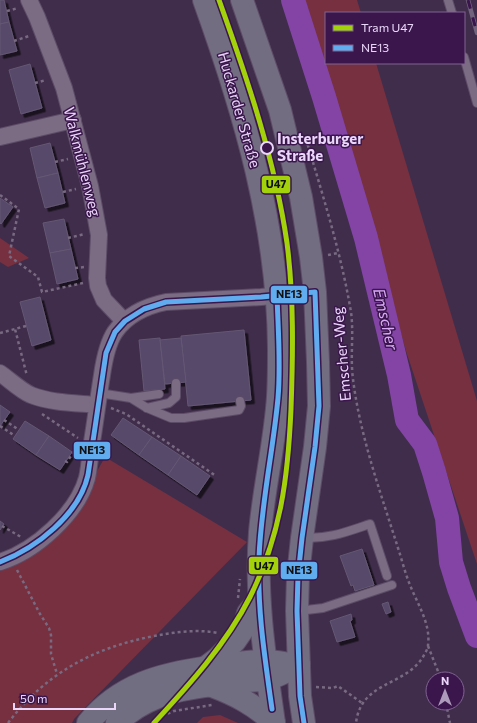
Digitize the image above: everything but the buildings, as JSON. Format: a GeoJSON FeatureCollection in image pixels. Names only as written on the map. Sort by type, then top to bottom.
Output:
{"type":"FeatureCollection","features":[{"type":"Feature","properties":{"kind":"highway"},"geometry":{"type":"LineString","coordinates":[[210,686],[218,658],[235,641],[244,628],[248,613],[259,600]]}},
{"type":"Feature","properties":{"kind":"highway"},"geometry":{"type":"LineString","coordinates":[[118,723],[139,705],[157,696],[178,690],[210,686],[245,661],[267,670],[299,665]]}},
{"type":"Feature","properties":{"kind":"highway"},"geometry":{"type":"LineString","coordinates":[[88,723],[109,702],[124,691],[138,684],[164,675],[210,686],[232,694],[249,702],[274,723]]}},
{"type":"Feature","properties":{"kind":"main road","name":"Huckarder Straße"},"geometry":{"type":"LineString","coordinates":[[204,0],[223,54],[251,145],[267,218],[277,295],[279,347],[278,397],[260,532],[259,600],[262,642],[274,723]]}},
{"type":"Feature","properties":{"kind":"main road"},"geometry":{"type":"LineString","coordinates":[[242,0],[280,110],[301,197],[315,292],[319,406],[302,538],[298,576],[297,611],[300,696],[304,723]]}},
{"type":"Feature","properties":{"kind":"street","name":"Walkmühlenweg"},"geometry":{"type":"LineString","coordinates":[[26,3],[37,17],[60,77],[92,193],[99,242],[98,286],[104,300],[124,321]]}},
{"type":"Feature","properties":{"kind":"street"},"geometry":{"type":"LineString","coordinates":[[0,137],[73,120]]}},
{"type":"Feature","properties":{"kind":"street"},"geometry":{"type":"LineString","coordinates":[[8,564],[36,544],[63,520],[77,502],[87,478],[101,401],[104,360],[114,333],[124,321],[138,311],[154,304],[166,302],[315,292]]}},
{"type":"Feature","properties":{"kind":"street"},"geometry":{"type":"LineString","coordinates":[[0,373],[30,395],[66,402],[101,401]]}},
{"type":"Feature","properties":{"kind":"lane"},"geometry":{"type":"LineString","coordinates":[[448,0],[452,12]]}},
{"type":"Feature","properties":{"kind":"lane"},"geometry":{"type":"LineString","coordinates":[[465,61],[477,103]]}},
{"type":"Feature","properties":{"kind":"lane"},"geometry":{"type":"LineString","coordinates":[[147,408],[169,403],[176,397],[176,383]]}},
{"type":"Feature","properties":{"kind":"lane"},"geometry":{"type":"LineString","coordinates":[[101,401],[159,394]]}},
{"type":"Feature","properties":{"kind":"lane"},"geometry":{"type":"LineString","coordinates":[[131,398],[147,408],[171,418],[184,418],[239,410],[241,406],[240,401]]}},
{"type":"Feature","properties":{"kind":"lane"},"geometry":{"type":"LineString","coordinates":[[302,538],[316,539],[334,536],[370,524],[387,576]]}},
{"type":"Feature","properties":{"kind":"lane"},"geometry":{"type":"LineString","coordinates":[[297,611],[323,608],[392,584]]}},
{"type":"Feature","properties":{"kind":"path"},"geometry":{"type":"LineString","coordinates":[[7,12],[26,3]]}},
{"type":"Feature","properties":{"kind":"path"},"geometry":{"type":"LineString","coordinates":[[14,41],[29,36]]}},
{"type":"Feature","properties":{"kind":"path"},"geometry":{"type":"LineString","coordinates":[[35,83],[53,79]]}},
{"type":"Feature","properties":{"kind":"path","name":"Emscher-Weg"},"geometry":{"type":"LineString","coordinates":[[305,135],[339,260],[351,313],[352,377],[364,434],[382,499],[409,584],[424,616],[428,632],[428,646],[438,671]]}},
{"type":"Feature","properties":{"kind":"path"},"geometry":{"type":"LineString","coordinates":[[0,195],[19,209],[9,256],[38,277],[42,292],[87,282]]}},
{"type":"Feature","properties":{"kind":"path"},"geometry":{"type":"LineString","coordinates":[[0,333],[26,326]]}},
{"type":"Feature","properties":{"kind":"path"},"geometry":{"type":"LineString","coordinates":[[15,329],[28,377]]}},
{"type":"Feature","properties":{"kind":"path"},"geometry":{"type":"LineString","coordinates":[[101,401],[126,414],[169,443],[196,464],[216,476]]}},
{"type":"Feature","properties":{"kind":"path"},"geometry":{"type":"LineString","coordinates":[[38,411],[81,440]]}},
{"type":"Feature","properties":{"kind":"path"},"geometry":{"type":"LineString","coordinates":[[4,420],[19,430]]}},
{"type":"Feature","properties":{"kind":"path"},"geometry":{"type":"LineString","coordinates":[[137,427],[140,424]]}},
{"type":"Feature","properties":{"kind":"path"},"geometry":{"type":"LineString","coordinates":[[0,426],[15,436]]}},
{"type":"Feature","properties":{"kind":"path"},"geometry":{"type":"LineString","coordinates":[[166,446],[169,443]]}},
{"type":"Feature","properties":{"kind":"path"},"geometry":{"type":"LineString","coordinates":[[65,461],[67,462],[78,446]]}},
{"type":"Feature","properties":{"kind":"path"},"geometry":{"type":"LineString","coordinates":[[2,526],[23,539]]}},
{"type":"Feature","properties":{"kind":"path"},"geometry":{"type":"LineString","coordinates":[[8,564],[49,628],[51,635],[51,654],[57,674]]}},
{"type":"Feature","properties":{"kind":"path"},"geometry":{"type":"LineString","coordinates":[[8,723],[24,703],[38,689],[57,674],[75,663],[105,649],[144,638],[182,632],[204,631],[223,634]]}},
{"type":"Feature","properties":{"kind":"path"},"geometry":{"type":"LineString","coordinates":[[356,723],[357,715],[362,703],[368,696],[379,687],[401,677],[418,664],[428,646]]}},
{"type":"Feature","properties":{"kind":"path"},"geometry":{"type":"LineString","coordinates":[[159,717],[174,712],[210,686]]}},
{"type":"Feature","properties":{"kind":"path"},"geometry":{"type":"LineString","coordinates":[[311,687],[333,688],[338,686],[362,703]]}},
{"type":"Feature","properties":{"kind":"path"},"geometry":{"type":"LineString","coordinates":[[448,711],[450,723]]}},
{"type":"Feature","properties":{"kind":"shaded area"},"geometry":{"type":"Polygon","coordinates":[[[301,0],[357,0],[361,12],[325,12],[325,64],[376,64],[477,401],[477,564],[406,351],[330,81],[301,0]]]}},
{"type":"Feature","properties":{"kind":"shaded area"},"geometry":{"type":"Polygon","coordinates":[[[0,238],[29,258],[8,267],[0,262],[0,238]]]}},
{"type":"Feature","properties":{"kind":"shaded area"},"geometry":{"type":"Polygon","coordinates":[[[105,457],[247,542],[74,719],[72,723],[0,723],[0,566],[77,507],[105,457]]]}},
{"type":"Feature","properties":{"kind":"shaded area"},"geometry":{"type":"Polygon","coordinates":[[[220,715],[238,723],[197,723],[203,717],[220,715]]]}},
{"type":"Feature","properties":{"kind":"waterway","name":"Emscher"},"geometry":{"type":"LineString","coordinates":[[293,0],[366,238],[399,375],[407,420],[425,444],[447,518],[451,562],[477,636]]}},
{"type":"Feature","properties":{"kind":"railway"},"geometry":{"type":"LineString","coordinates":[[468,0],[477,33]]}},
{"type":"Feature","properties":{"kind":"tram line","name":"U47"},"geometry":{"type":"LineString","coordinates":[[154,723],[219,647],[250,597],[261,574],[276,528],[288,458],[291,409],[292,305],[287,243],[282,212],[268,150],[250,89],[219,0]]}},
{"type":"Feature","properties":{"kind":"transit line","name":"NE13"},"geometry":{"type":"LineString","coordinates":[[0,562],[14,556],[41,539],[54,528],[76,504],[88,475],[106,353],[115,332],[125,321],[144,309],[166,302],[261,297],[315,292],[319,406],[315,447],[302,538],[298,576],[297,611],[300,696],[304,723]]}},
{"type":"Feature","properties":{"kind":"transit line","name":"NE13"},"geometry":{"type":"LineString","coordinates":[[272,709],[262,634],[259,596],[259,558],[262,518],[276,418],[279,385],[277,295]]}},
{"type":"Feature","properties":{"kind":"place","name":"Insterburger Straße"},"geometry":{"type":"Point","coordinates":[267,148]}}]}
